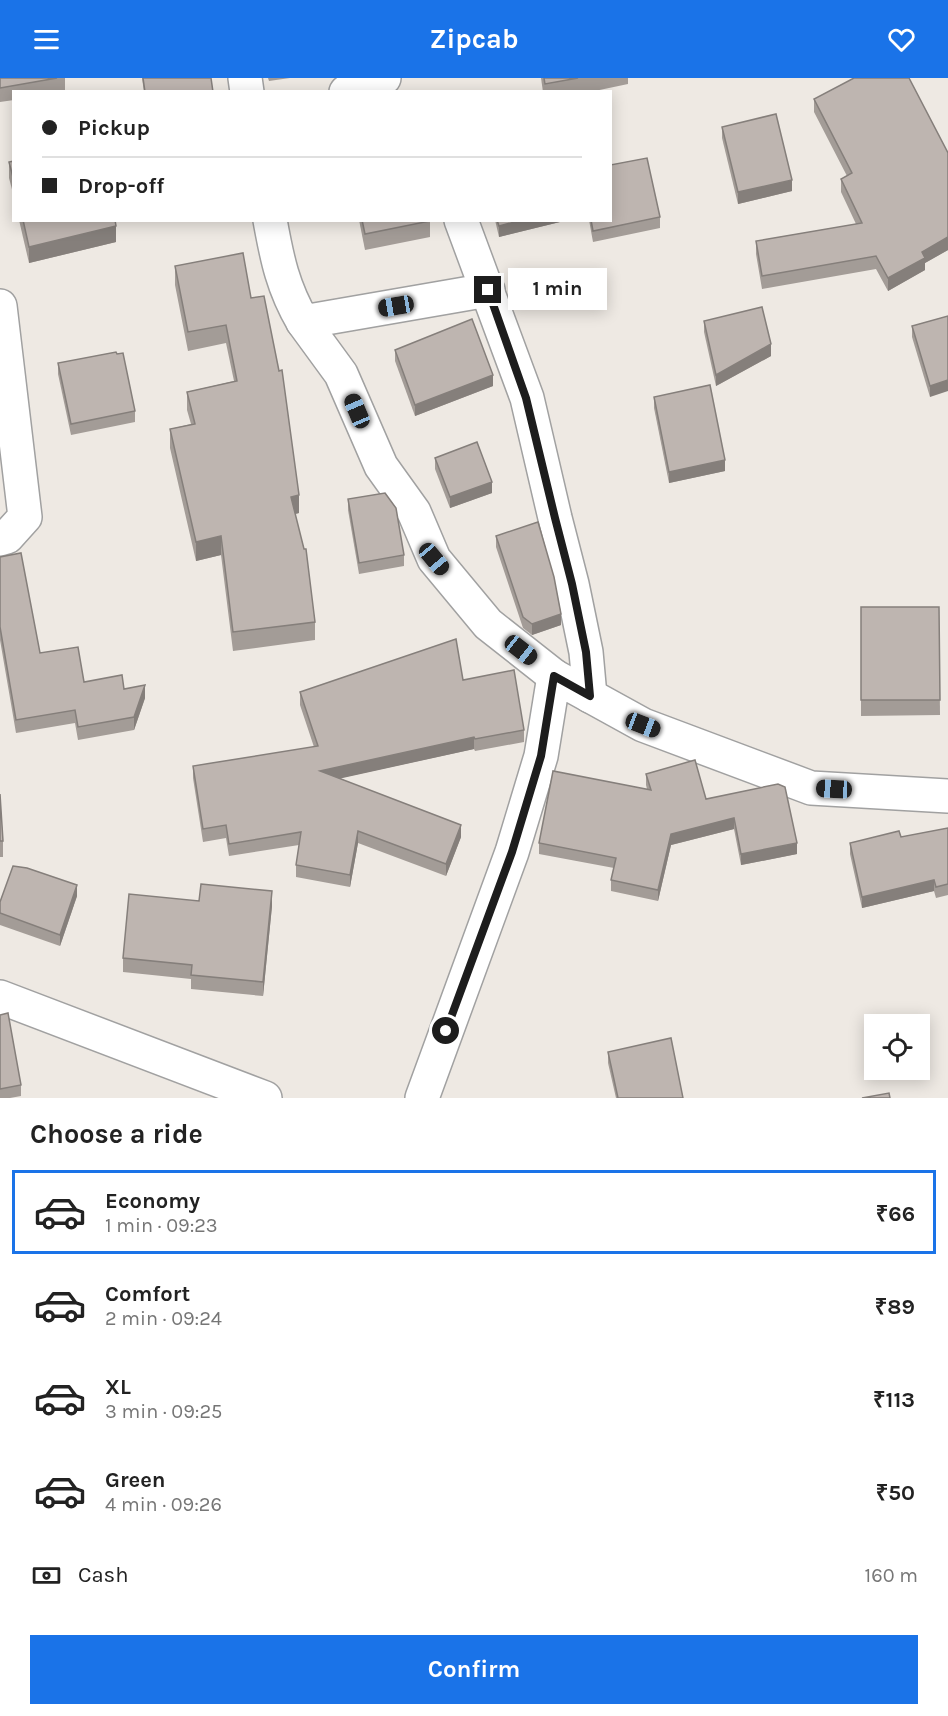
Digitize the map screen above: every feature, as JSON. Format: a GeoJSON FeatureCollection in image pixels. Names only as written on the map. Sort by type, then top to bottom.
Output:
{"type":"FeatureCollection","features":[{"type":"Feature","properties":{"kind":"street"},"geometry":{"type":"LineString","coordinates":[[351,90],[384,78]]}},
{"type":"Feature","properties":{"kind":"street"},"geometry":{"type":"LineString","coordinates":[[270,222],[279,269],[294,307],[341,374],[381,466],[414,512],[434,559],[488,624],[554,676],[643,725],[811,788],[948,796]]}},
{"type":"Feature","properties":{"kind":"street"},"geometry":{"type":"LineString","coordinates":[[462,222],[526,398],[572,584],[586,652],[590,696]]}},
{"type":"Feature","properties":{"kind":"street"},"geometry":{"type":"LineString","coordinates":[[303,322],[488,290]]}},
{"type":"Feature","properties":{"kind":"street"},"geometry":{"type":"LineString","coordinates":[[0,306],[25,517],[7,537],[0,539]]}},
{"type":"Feature","properties":{"kind":"street"},"geometry":{"type":"LineString","coordinates":[[422,1098],[512,852],[541,756],[554,676]]}},
{"type":"Feature","properties":{"kind":"street"},"geometry":{"type":"LineString","coordinates":[[0,998],[265,1098]]}},
{"type":"Feature","properties":{"kind":"building"},"geometry":{"type":"Polygon","coordinates":[[[0,78],[57,78],[0,88],[0,78]]]}},
{"type":"Feature","properties":{"kind":"building"},"geometry":{"type":"Polygon","coordinates":[[[143,78],[211,78],[213,90],[145,90],[143,78]]]}},
{"type":"Feature","properties":{"kind":"building"},"geometry":{"type":"Polygon","coordinates":[[[544,78],[578,78],[545,84],[544,78]]]}},
{"type":"Feature","properties":{"kind":"building"},"geometry":{"type":"Polygon","coordinates":[[[854,78],[909,78],[948,153],[948,237],[922,252],[925,258],[888,278],[876,256],[762,276],[756,241],[862,223],[841,179],[852,173],[814,99],[854,78]]]}},
{"type":"Feature","properties":{"kind":"building"},"geometry":{"type":"Polygon","coordinates":[[[776,114],[792,180],[738,192],[722,127],[776,114]]]}},
{"type":"Feature","properties":{"kind":"building"},"geometry":{"type":"Polygon","coordinates":[[[647,158],[660,217],[593,231],[591,222],[612,222],[612,165],[647,158]]]}},
{"type":"Feature","properties":{"kind":"building"},"geometry":{"type":"Polygon","coordinates":[[[23,222],[115,222],[116,226],[29,247],[23,222]]]}},
{"type":"Feature","properties":{"kind":"building"},"geometry":{"type":"Polygon","coordinates":[[[362,222],[425,222],[365,234],[362,222]]]}},
{"type":"Feature","properties":{"kind":"building"},"geometry":{"type":"Polygon","coordinates":[[[498,222],[514,222],[499,226],[498,222]]]}},
{"type":"Feature","properties":{"kind":"building"},"geometry":{"type":"Polygon","coordinates":[[[243,253],[251,298],[264,296],[279,371],[282,370],[299,495],[291,497],[304,549],[306,549],[315,622],[233,632],[221,536],[196,542],[170,429],[195,424],[187,392],[237,381],[226,325],[188,332],[175,266],[243,253]]]}},
{"type":"Feature","properties":{"kind":"building"},"geometry":{"type":"Polygon","coordinates":[[[762,307],[771,344],[716,375],[704,321],[762,307]]]}},
{"type":"Feature","properties":{"kind":"building"},"geometry":{"type":"Polygon","coordinates":[[[948,316],[948,380],[930,386],[912,326],[948,316]]]}},
{"type":"Feature","properties":{"kind":"building"},"geometry":{"type":"Polygon","coordinates":[[[472,319],[493,375],[415,405],[395,350],[472,319]]]}},
{"type":"Feature","properties":{"kind":"building"},"geometry":{"type":"Polygon","coordinates":[[[116,352],[117,354],[123,353],[135,411],[71,424],[58,363],[116,352]]]}},
{"type":"Feature","properties":{"kind":"building"},"geometry":{"type":"Polygon","coordinates":[[[710,385],[725,460],[669,472],[654,397],[710,385]]]}},
{"type":"Feature","properties":{"kind":"building"},"geometry":{"type":"Polygon","coordinates":[[[477,442],[492,482],[450,497],[435,458],[477,442]]]}},
{"type":"Feature","properties":{"kind":"building"},"geometry":{"type":"Polygon","coordinates":[[[385,493],[396,508],[404,555],[359,563],[348,499],[385,493]]]}},
{"type":"Feature","properties":{"kind":"building"},"geometry":{"type":"Polygon","coordinates":[[[538,522],[554,577],[561,614],[532,624],[523,617],[496,536],[538,522]]]}},
{"type":"Feature","properties":{"kind":"building"},"geometry":{"type":"Polygon","coordinates":[[[21,553],[40,653],[78,647],[84,682],[122,675],[124,689],[145,685],[134,717],[78,727],[75,710],[16,720],[0,627],[0,557],[21,553]]]}},
{"type":"Feature","properties":{"kind":"building"},"geometry":{"type":"Polygon","coordinates":[[[861,607],[939,607],[940,700],[861,700],[861,607]]]}},
{"type":"Feature","properties":{"kind":"building"},"geometry":{"type":"Polygon","coordinates":[[[456,639],[463,680],[514,670],[524,730],[475,739],[474,737],[320,771],[461,825],[446,864],[358,831],[350,875],[296,865],[301,832],[229,844],[226,825],[203,829],[193,766],[318,746],[300,692],[456,639]]]}},
{"type":"Feature","properties":{"kind":"building"},"geometry":{"type":"Polygon","coordinates":[[[695,760],[706,799],[778,784],[785,787],[797,843],[741,854],[734,818],[671,834],[658,890],[611,880],[616,858],[539,843],[553,771],[651,790],[646,774],[695,760]]]}},
{"type":"Feature","properties":{"kind":"building"},"geometry":{"type":"Polygon","coordinates":[[[0,794],[3,841],[0,841],[0,794]]]}},
{"type":"Feature","properties":{"kind":"building"},"geometry":{"type":"Polygon","coordinates":[[[948,828],[948,884],[936,887],[934,880],[862,897],[850,843],[899,831],[901,837],[948,828]]]}},
{"type":"Feature","properties":{"kind":"building"},"geometry":{"type":"Polygon","coordinates":[[[13,866],[27,868],[77,885],[60,935],[0,913],[0,902],[13,866]]]}},
{"type":"Feature","properties":{"kind":"building"},"geometry":{"type":"Polygon","coordinates":[[[201,884],[272,891],[263,982],[191,975],[192,965],[123,958],[129,894],[199,901],[201,884]]]}},
{"type":"Feature","properties":{"kind":"building"},"geometry":{"type":"Polygon","coordinates":[[[8,1013],[21,1085],[0,1089],[0,1015],[8,1013]]]}},
{"type":"Feature","properties":{"kind":"building"},"geometry":{"type":"Polygon","coordinates":[[[671,1038],[683,1098],[618,1098],[608,1052],[671,1038]]]}},
{"type":"Feature","properties":{"kind":"building"},"geometry":{"type":"Polygon","coordinates":[[[889,1093],[890,1098],[862,1098],[889,1093]]]}},
{"type":"Feature","properties":{"kind":"route"},"geometry":{"type":"LineString","coordinates":[[446,1031],[512,852],[541,756],[554,676],[590,696],[586,652],[572,584],[526,398],[488,290]]}}]}
